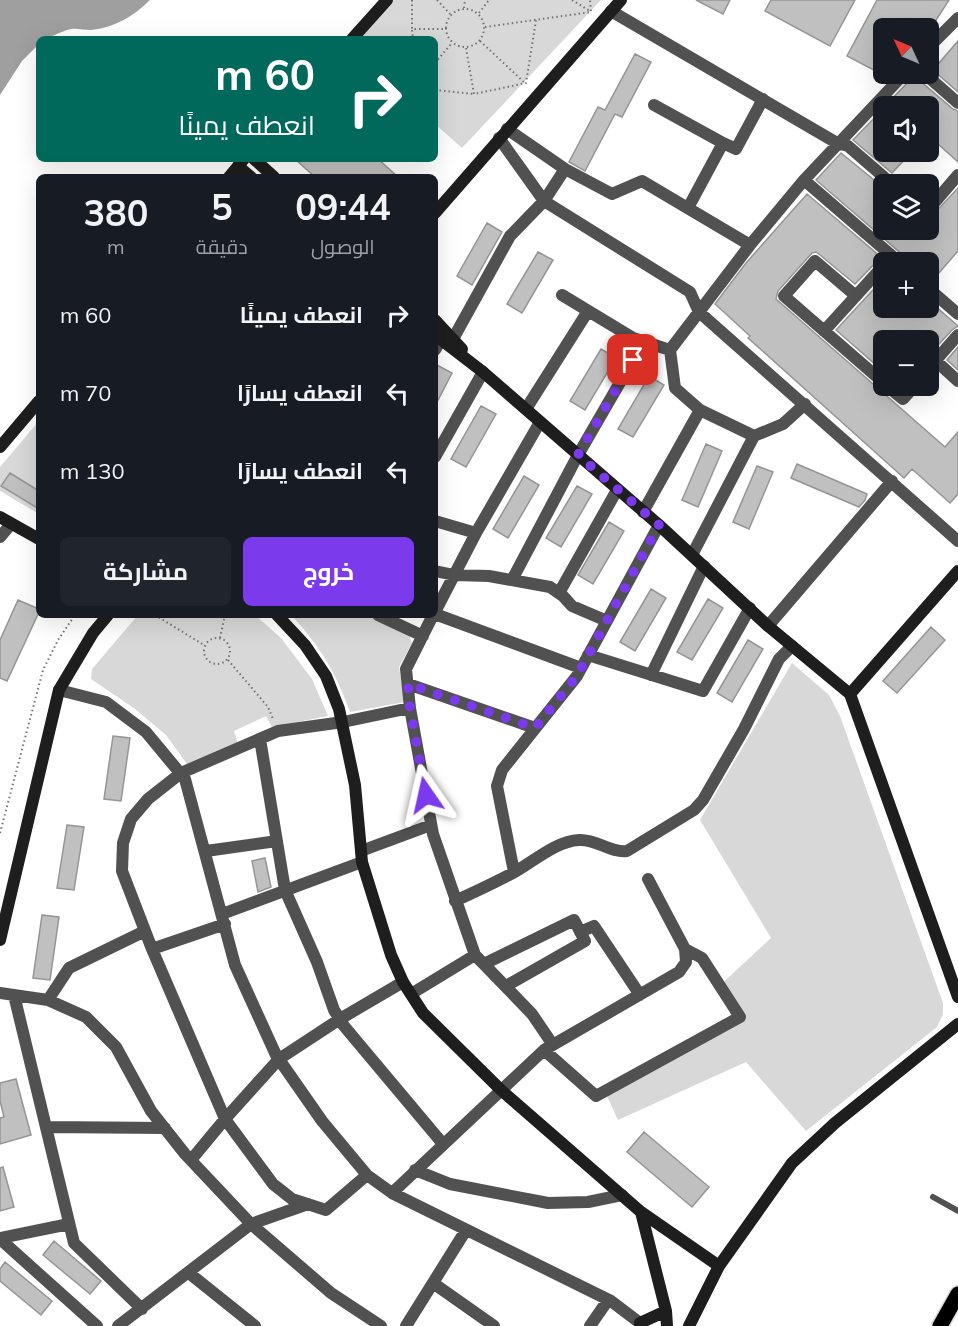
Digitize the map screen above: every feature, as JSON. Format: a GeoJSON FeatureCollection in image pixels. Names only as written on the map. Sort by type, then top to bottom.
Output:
{"type":"FeatureCollection","features":[{"type":"Feature","properties":{"kind":"main road"},"geometry":{"type":"LineString","coordinates":[[355,36],[387,0]]}},
{"type":"Feature","properties":{"kind":"main road"},"geometry":{"type":"LineString","coordinates":[[438,209],[621,0]]}},
{"type":"Feature","properties":{"kind":"main road"},"geometry":{"type":"LineString","coordinates":[[231,174],[241,162]]}},
{"type":"Feature","properties":{"kind":"main road"},"geometry":{"type":"LineString","coordinates":[[257,162],[271,174]]}},
{"type":"Feature","properties":{"kind":"main road"},"geometry":{"type":"LineString","coordinates":[[441,341],[483,372],[659,525],[768,626],[850,694],[958,997]]}},
{"type":"Feature","properties":{"kind":"main road"},"geometry":{"type":"LineString","coordinates":[[0,447],[36,405]]}},
{"type":"Feature","properties":{"kind":"main road"},"geometry":{"type":"LineString","coordinates":[[0,517],[36,536]]}},
{"type":"Feature","properties":{"kind":"main road"},"geometry":{"type":"LineString","coordinates":[[850,694],[958,571]]}},
{"type":"Feature","properties":{"kind":"main road"},"geometry":{"type":"LineString","coordinates":[[0,940],[59,690],[93,633],[106,618]]}},
{"type":"Feature","properties":{"kind":"main road"},"geometry":{"type":"LineString","coordinates":[[280,618],[305,645],[326,676],[343,722],[355,785],[362,856],[391,955],[403,982],[423,1013],[501,1090],[641,1212],[719,1266]]}},
{"type":"Feature","properties":{"kind":"main road"},"geometry":{"type":"LineString","coordinates":[[689,1326],[719,1266],[792,1163],[835,1123],[958,1024]]}},
{"type":"Feature","properties":{"kind":"main road"},"geometry":{"type":"LineString","coordinates":[[641,1212],[666,1311],[667,1326]]}},
{"type":"Feature","properties":{"kind":"main road"},"geometry":{"type":"LineString","coordinates":[[940,1326],[958,1294]]}},
{"type":"Feature","properties":{"kind":"main road"},"geometry":{"type":"LineString","coordinates":[[640,1324],[666,1311]]}},
{"type":"Feature","properties":{"kind":"street"},"geometry":{"type":"LineString","coordinates":[[607,15],[762,99],[837,143],[848,146],[880,174]]}},
{"type":"Feature","properties":{"kind":"street"},"geometry":{"type":"LineString","coordinates":[[939,37],[958,18]]}},
{"type":"Feature","properties":{"kind":"street"},"geometry":{"type":"LineString","coordinates":[[754,436],[700,410],[675,388],[670,350],[750,245],[804,180],[894,84]]}},
{"type":"Feature","properties":{"kind":"street"},"geometry":{"type":"LineString","coordinates":[[936,84],[958,103]]}},
{"type":"Feature","properties":{"kind":"street"},"geometry":{"type":"LineString","coordinates":[[654,105],[736,149],[762,99]]}},
{"type":"Feature","properties":{"kind":"street"},"geometry":{"type":"LineString","coordinates":[[503,133],[612,195],[642,181],[750,245]]}},
{"type":"Feature","properties":{"kind":"street"},"geometry":{"type":"LineString","coordinates":[[503,133],[544,201],[690,292],[699,312],[958,541]]}},
{"type":"Feature","properties":{"kind":"street"},"geometry":{"type":"LineString","coordinates":[[688,208],[723,143]]}},
{"type":"Feature","properties":{"kind":"street"},"geometry":{"type":"LineString","coordinates":[[441,341],[510,236],[544,201],[565,169]]}},
{"type":"Feature","properties":{"kind":"street"},"geometry":{"type":"LineString","coordinates":[[939,197],[958,175]]}},
{"type":"Feature","properties":{"kind":"street"},"geometry":{"type":"LineString","coordinates":[[804,180],[880,252]]}},
{"type":"Feature","properties":{"kind":"street"},"geometry":{"type":"LineString","coordinates":[[856,296],[815,261],[784,296],[873,374]]}},
{"type":"Feature","properties":{"kind":"street"},"geometry":{"type":"LineString","coordinates":[[824,331],[873,279]]}},
{"type":"Feature","properties":{"kind":"street"},"geometry":{"type":"LineString","coordinates":[[561,295],[633,338],[670,350]]}},
{"type":"Feature","properties":{"kind":"street"},"geometry":{"type":"LineString","coordinates":[[939,297],[958,312]]}},
{"type":"Feature","properties":{"kind":"street"},"geometry":{"type":"LineString","coordinates":[[525,409],[588,311]]}},
{"type":"Feature","properties":{"kind":"street"},"geometry":{"type":"LineString","coordinates":[[939,357],[958,335]]}},
{"type":"Feature","properties":{"kind":"street"},"geometry":{"type":"LineString","coordinates":[[512,580],[578,455],[644,341]]}},
{"type":"Feature","properties":{"kind":"street"},"geometry":{"type":"LineString","coordinates":[[939,369],[958,381]]}},
{"type":"Feature","properties":{"kind":"street"},"geometry":{"type":"LineString","coordinates":[[438,452],[483,372]]}},
{"type":"Feature","properties":{"kind":"street"},"geometry":{"type":"LineString","coordinates":[[692,555],[754,436],[783,424],[805,404]]}},
{"type":"Feature","properties":{"kind":"street"},"geometry":{"type":"LineString","coordinates":[[643,512],[700,410]]}},
{"type":"Feature","properties":{"kind":"street"},"geometry":{"type":"LineString","coordinates":[[438,606],[476,533],[540,423]]}},
{"type":"Feature","properties":{"kind":"street"},"geometry":{"type":"LineString","coordinates":[[768,626],[892,481]]}},
{"type":"Feature","properties":{"kind":"street"},"geometry":{"type":"LineString","coordinates":[[559,593],[618,490]]}},
{"type":"Feature","properties":{"kind":"street"},"geometry":{"type":"LineString","coordinates":[[438,522],[476,533]]}},
{"type":"Feature","properties":{"kind":"street"},"geometry":{"type":"LineString","coordinates":[[0,537],[11,524]]}},
{"type":"Feature","properties":{"kind":"street"},"geometry":{"type":"LineString","coordinates":[[514,872],[497,786],[502,770],[581,668],[659,525]]}},
{"type":"Feature","properties":{"kind":"street"},"geometry":{"type":"LineString","coordinates":[[651,675],[704,566]]}},
{"type":"Feature","properties":{"kind":"street"},"geometry":{"type":"LineString","coordinates":[[438,572],[550,587],[572,606],[607,621]]}},
{"type":"Feature","properties":{"kind":"street"},"geometry":{"type":"LineString","coordinates":[[588,655],[703,691],[750,608]]}},
{"type":"Feature","properties":{"kind":"street"},"geometry":{"type":"LineString","coordinates":[[438,615],[581,668]]}},
{"type":"Feature","properties":{"kind":"street"},"geometry":{"type":"LineString","coordinates":[[384,618],[423,636]]}},
{"type":"Feature","properties":{"kind":"street"},"geometry":{"type":"LineString","coordinates":[[432,618],[406,669],[410,708],[431,825],[455,902],[479,959],[532,1014],[549,1048],[596,1096],[740,1017],[702,958],[685,949]]}},
{"type":"Feature","properties":{"kind":"street"},"geometry":{"type":"LineString","coordinates":[[455,902],[561,845],[578,840],[593,841],[617,852],[627,851],[694,810],[703,800],[744,729],[780,659],[792,646]]}},
{"type":"Feature","properties":{"kind":"street"},"geometry":{"type":"LineString","coordinates":[[408,684],[535,728]]}},
{"type":"Feature","properties":{"kind":"street"},"geometry":{"type":"LineString","coordinates":[[59,690],[106,702],[146,732],[186,779],[235,965],[279,1059],[322,1121],[367,1175],[392,1192],[608,1300],[640,1324]]}},
{"type":"Feature","properties":{"kind":"street"},"geometry":{"type":"LineString","coordinates":[[367,1175],[326,1210],[292,1199],[273,1184],[225,1119],[152,949],[122,872],[123,843],[131,819],[148,799],[181,773],[278,731],[343,722],[410,708]]}},
{"type":"Feature","properties":{"kind":"street"},"geometry":{"type":"LineString","coordinates":[[260,739],[285,890],[317,962],[334,1010],[443,1144]]}},
{"type":"Feature","properties":{"kind":"street"},"geometry":{"type":"LineString","coordinates":[[152,949],[224,919],[431,825]]}},
{"type":"Feature","properties":{"kind":"street"},"geometry":{"type":"LineString","coordinates":[[206,851],[277,841]]}},
{"type":"Feature","properties":{"kind":"street"},"geometry":{"type":"LineString","coordinates":[[392,1192],[549,1048],[679,972],[686,962],[685,949],[648,879]]}},
{"type":"Feature","properties":{"kind":"street"},"geometry":{"type":"LineString","coordinates":[[411,994],[479,959],[574,920],[585,941],[506,986]]}},
{"type":"Feature","properties":{"kind":"street"},"geometry":{"type":"LineString","coordinates":[[580,932],[594,926],[640,995]]}},
{"type":"Feature","properties":{"kind":"street"},"geometry":{"type":"LineString","coordinates":[[48,1000],[69,968],[145,931]]}},
{"type":"Feature","properties":{"kind":"street"},"geometry":{"type":"LineString","coordinates":[[191,1160],[279,1059],[340,1019],[403,982]]}},
{"type":"Feature","properties":{"kind":"street"},"geometry":{"type":"LineString","coordinates":[[0,993],[48,1000],[86,1017],[116,1047],[151,1111],[191,1160],[251,1224],[331,1293],[381,1326]]}},
{"type":"Feature","properties":{"kind":"street"},"geometry":{"type":"LineString","coordinates":[[14,995],[74,1243],[142,1309]]}},
{"type":"Feature","properties":{"kind":"street"},"geometry":{"type":"LineString","coordinates":[[46,1127],[165,1128]]}},
{"type":"Feature","properties":{"kind":"street"},"geometry":{"type":"LineString","coordinates":[[415,1170],[450,1184],[548,1203],[588,1202],[622,1195]]}},
{"type":"Feature","properties":{"kind":"street"},"geometry":{"type":"LineString","coordinates":[[121,1326],[251,1224],[308,1204]]}},
{"type":"Feature","properties":{"kind":"street"},"geometry":{"type":"LineString","coordinates":[[0,1238],[69,1224]]}},
{"type":"Feature","properties":{"kind":"street"},"geometry":{"type":"LineString","coordinates":[[406,1326],[466,1230]]}},
{"type":"Feature","properties":{"kind":"street"},"geometry":{"type":"LineString","coordinates":[[0,1238],[98,1326]]}},
{"type":"Feature","properties":{"kind":"street"},"geometry":{"type":"LineString","coordinates":[[189,1273],[255,1326]]}},
{"type":"Feature","properties":{"kind":"street"},"geometry":{"type":"LineString","coordinates":[[433,1283],[494,1326]]}},
{"type":"Feature","properties":{"kind":"street"},"geometry":{"type":"LineString","coordinates":[[590,1326],[608,1300]]}},
{"type":"Feature","properties":{"kind":"lane"},"geometry":{"type":"LineString","coordinates":[[933,1197],[958,1211]]}},
{"type":"Feature","properties":{"kind":"path"},"geometry":{"type":"LineString","coordinates":[[412,0],[413,36]]}},
{"type":"Feature","properties":{"kind":"path"},"geometry":{"type":"LineString","coordinates":[[436,0],[450,14]]}},
{"type":"Feature","properties":{"kind":"path"},"geometry":{"type":"LineString","coordinates":[[464,8],[465,0]]}},
{"type":"Feature","properties":{"kind":"path"},"geometry":{"type":"LineString","coordinates":[[479,13],[489,0]]}},
{"type":"Feature","properties":{"kind":"path"},"geometry":{"type":"LineString","coordinates":[[572,0],[591,12]]}},
{"type":"Feature","properties":{"kind":"path"},"geometry":{"type":"LineString","coordinates":[[590,0],[591,12]]}},
{"type":"Feature","properties":{"kind":"path"},"geometry":{"type":"LineString","coordinates":[[464,8],[479,13],[485,27],[480,41],[466,48],[452,43],[445,29],[450,14],[464,8]]}},
{"type":"Feature","properties":{"kind":"path"},"geometry":{"type":"LineString","coordinates":[[485,27],[591,12],[607,15]]}},
{"type":"Feature","properties":{"kind":"path"},"geometry":{"type":"LineString","coordinates":[[526,83],[536,20]]}},
{"type":"Feature","properties":{"kind":"path"},"geometry":{"type":"LineString","coordinates":[[412,29],[445,29]]}},
{"type":"Feature","properties":{"kind":"path"},"geometry":{"type":"LineString","coordinates":[[480,41],[537,94]]}},
{"type":"Feature","properties":{"kind":"path"},"geometry":{"type":"LineString","coordinates":[[438,59],[452,43]]}},
{"type":"Feature","properties":{"kind":"path"},"geometry":{"type":"LineString","coordinates":[[466,48],[474,94]]}},
{"type":"Feature","properties":{"kind":"path"},"geometry":{"type":"LineString","coordinates":[[438,90],[474,94],[526,83]]}},
{"type":"Feature","properties":{"kind":"path"},"geometry":{"type":"LineString","coordinates":[[0,833],[43,670],[58,640],[73,618]]}},
{"type":"Feature","properties":{"kind":"path"},"geometry":{"type":"LineString","coordinates":[[160,618],[205,646]]}},
{"type":"Feature","properties":{"kind":"path"},"geometry":{"type":"LineString","coordinates":[[220,638],[224,618]]}},
{"type":"Feature","properties":{"kind":"path"},"geometry":{"type":"LineString","coordinates":[[220,638],[230,647],[228,660],[220,664],[208,662],[204,654],[205,646],[211,639],[220,638]]}},
{"type":"Feature","properties":{"kind":"path"},"geometry":{"type":"LineString","coordinates":[[228,660],[268,707],[278,731]]}},
{"type":"Feature","properties":{"kind":"shaded area"},"geometry":{"type":"Polygon","coordinates":[[[0,0],[150,0],[130,16],[108,27],[91,30],[71,29],[52,36],[36,36],[36,47],[22,61],[0,95],[0,0]]]}},
{"type":"Feature","properties":{"kind":"shaded area"},"geometry":{"type":"Polygon","coordinates":[[[390,0],[601,0],[462,148],[438,127],[438,36],[358,36],[390,0]]]}},
{"type":"Feature","properties":{"kind":"shaded area"},"geometry":{"type":"Polygon","coordinates":[[[36,425],[36,512],[0,491],[0,467],[36,425]]]}},
{"type":"Feature","properties":{"kind":"shaded area"},"geometry":{"type":"Polygon","coordinates":[[[135,618],[258,618],[281,638],[312,679],[328,716],[272,727],[266,716],[234,731],[238,744],[190,768],[166,735],[135,709],[91,679],[92,669],[135,618]]]}},
{"type":"Feature","properties":{"kind":"shaded area"},"geometry":{"type":"Polygon","coordinates":[[[294,618],[376,618],[408,632],[412,643],[399,667],[405,702],[350,712],[326,660],[294,618]]]}},
{"type":"Feature","properties":{"kind":"shaded area"},"geometry":{"type":"Polygon","coordinates":[[[792,663],[829,695],[840,716],[943,1003],[943,1014],[937,1027],[806,1131],[746,1062],[618,1120],[607,1096],[736,1021],[716,989],[771,938],[700,820],[792,663]]]}},
{"type":"Feature","properties":{"kind":"building"},"geometry":{"type":"Polygon","coordinates":[[[696,0],[730,0],[723,14],[696,0]]]}},
{"type":"Feature","properties":{"kind":"building"},"geometry":{"type":"Polygon","coordinates":[[[771,0],[855,0],[830,46],[765,11],[771,0]]]}},
{"type":"Feature","properties":{"kind":"building"},"geometry":{"type":"Polygon","coordinates":[[[877,0],[949,0],[937,18],[873,18],[873,70],[847,56],[877,0]]]}},
{"type":"Feature","properties":{"kind":"building"},"geometry":{"type":"Polygon","coordinates":[[[958,41],[958,92],[939,75],[939,63],[958,41]]]}},
{"type":"Feature","properties":{"kind":"building"},"geometry":{"type":"Polygon","coordinates":[[[635,54],[651,62],[622,117],[615,114],[585,171],[569,162],[598,107],[605,110],[635,54]]]}},
{"type":"Feature","properties":{"kind":"building"},"geometry":{"type":"Polygon","coordinates":[[[906,84],[924,84],[938,96],[895,96],[906,84]]]}},
{"type":"Feature","properties":{"kind":"building"},"geometry":{"type":"Polygon","coordinates":[[[939,97],[958,111],[958,162],[939,145],[939,97]]]}},
{"type":"Feature","properties":{"kind":"building"},"geometry":{"type":"Polygon","coordinates":[[[873,119],[873,157],[853,140],[873,119]]]}},
{"type":"Feature","properties":{"kind":"building"},"geometry":{"type":"Polygon","coordinates":[[[841,153],[873,179],[873,229],[816,180],[841,153]]]}},
{"type":"Feature","properties":{"kind":"building"},"geometry":{"type":"Polygon","coordinates":[[[298,162],[381,162],[395,174],[312,174],[298,162]]]}},
{"type":"Feature","properties":{"kind":"building"},"geometry":{"type":"Polygon","coordinates":[[[879,162],[902,162],[892,173],[879,162]]]}},
{"type":"Feature","properties":{"kind":"building"},"geometry":{"type":"Polygon","coordinates":[[[958,188],[958,251],[939,273],[939,252],[899,252],[885,240],[939,240],[939,208],[958,188]]]}},
{"type":"Feature","properties":{"kind":"building"},"geometry":{"type":"Polygon","coordinates":[[[807,194],[875,252],[873,252],[873,265],[855,284],[816,252],[812,253],[778,291],[776,299],[873,384],[873,396],[887,396],[945,447],[958,432],[958,494],[950,503],[912,469],[904,478],[748,338],[750,336],[715,304],[746,263],[807,194]]]}},
{"type":"Feature","properties":{"kind":"building"},"geometry":{"type":"Polygon","coordinates":[[[487,223],[502,232],[472,285],[457,276],[487,223]]]}},
{"type":"Feature","properties":{"kind":"building"},"geometry":{"type":"Polygon","coordinates":[[[538,252],[553,260],[522,313],[507,304],[538,252]]]}},
{"type":"Feature","properties":{"kind":"building"},"geometry":{"type":"Polygon","coordinates":[[[873,290],[873,318],[939,318],[939,310],[958,326],[939,344],[939,330],[873,330],[873,362],[836,330],[873,290]]]}},
{"type":"Feature","properties":{"kind":"building"},"geometry":{"type":"Polygon","coordinates":[[[958,347],[958,370],[947,360],[958,347]]]}},
{"type":"Feature","properties":{"kind":"building"},"geometry":{"type":"Polygon","coordinates":[[[601,349],[616,358],[585,410],[570,401],[601,349]]]}},
{"type":"Feature","properties":{"kind":"building"},"geometry":{"type":"Polygon","coordinates":[[[438,366],[452,373],[438,400],[438,366]]]}},
{"type":"Feature","properties":{"kind":"building"},"geometry":{"type":"Polygon","coordinates":[[[649,376],[664,385],[633,437],[618,429],[649,376]]]}},
{"type":"Feature","properties":{"kind":"building"},"geometry":{"type":"Polygon","coordinates":[[[481,406],[496,414],[466,467],[451,459],[481,406]]]}},
{"type":"Feature","properties":{"kind":"building"},"geometry":{"type":"Polygon","coordinates":[[[706,444],[722,451],[698,507],[682,500],[706,444]]]}},
{"type":"Feature","properties":{"kind":"building"},"geometry":{"type":"Polygon","coordinates":[[[797,464],[867,494],[865,500],[859,507],[791,478],[797,464]]]}},
{"type":"Feature","properties":{"kind":"building"},"geometry":{"type":"Polygon","coordinates":[[[757,466],[773,472],[749,529],[733,522],[757,466]]]}},
{"type":"Feature","properties":{"kind":"building"},"geometry":{"type":"Polygon","coordinates":[[[10,473],[36,489],[36,507],[1,486],[10,473]]]}},
{"type":"Feature","properties":{"kind":"building"},"geometry":{"type":"Polygon","coordinates":[[[524,476],[539,485],[508,538],[493,529],[524,476]]]}},
{"type":"Feature","properties":{"kind":"building"},"geometry":{"type":"Polygon","coordinates":[[[577,486],[592,494],[561,547],[546,538],[577,486]]]}},
{"type":"Feature","properties":{"kind":"building"},"geometry":{"type":"Polygon","coordinates":[[[609,522],[624,531],[593,584],[578,575],[609,522]]]}},
{"type":"Feature","properties":{"kind":"building"},"geometry":{"type":"Polygon","coordinates":[[[651,589],[666,598],[635,651],[620,642],[651,589]]]}},
{"type":"Feature","properties":{"kind":"building"},"geometry":{"type":"Polygon","coordinates":[[[708,599],[723,608],[692,660],[677,652],[708,599]]]}},
{"type":"Feature","properties":{"kind":"building"},"geometry":{"type":"Polygon","coordinates":[[[18,600],[36,608],[36,618],[7,681],[0,678],[0,640],[18,600]]]}},
{"type":"Feature","properties":{"kind":"building"},"geometry":{"type":"Polygon","coordinates":[[[931,627],[945,640],[897,693],[883,681],[931,627]]]}},
{"type":"Feature","properties":{"kind":"building"},"geometry":{"type":"Polygon","coordinates":[[[748,640],[763,649],[732,702],[717,693],[748,640]]]}},
{"type":"Feature","properties":{"kind":"building"},"geometry":{"type":"Polygon","coordinates":[[[113,736],[130,738],[121,801],[104,799],[113,736]]]}},
{"type":"Feature","properties":{"kind":"building"},"geometry":{"type":"Polygon","coordinates":[[[67,825],[84,827],[74,890],[57,888],[67,825]]]}},
{"type":"Feature","properties":{"kind":"building"},"geometry":{"type":"Polygon","coordinates":[[[265,858],[271,887],[258,892],[252,861],[265,858]]]}},
{"type":"Feature","properties":{"kind":"building"},"geometry":{"type":"Polygon","coordinates":[[[42,915],[59,917],[50,980],[33,978],[42,915]]]}},
{"type":"Feature","properties":{"kind":"building"},"geometry":{"type":"Polygon","coordinates":[[[16,1079],[31,1135],[0,1144],[0,1118],[4,1117],[0,1101],[0,1083],[16,1079]]]}},
{"type":"Feature","properties":{"kind":"building"},"geometry":{"type":"Polygon","coordinates":[[[644,1132],[709,1187],[692,1207],[627,1152],[644,1132]]]}},
{"type":"Feature","properties":{"kind":"building"},"geometry":{"type":"Polygon","coordinates":[[[3,1167],[14,1207],[0,1211],[0,1168],[3,1167]]]}},
{"type":"Feature","properties":{"kind":"building"},"geometry":{"type":"Polygon","coordinates":[[[54,1241],[101,1281],[90,1294],[43,1255],[54,1241]]]}},
{"type":"Feature","properties":{"kind":"building"},"geometry":{"type":"Polygon","coordinates":[[[5,1262],[52,1301],[41,1315],[0,1281],[0,1269],[5,1262]]]}},
{"type":"Feature","properties":{"kind":"route"},"geometry":{"type":"LineString","coordinates":[[426,795],[410,708],[408,684],[535,728],[577,676],[659,525],[578,455],[633,360]]}}]}
